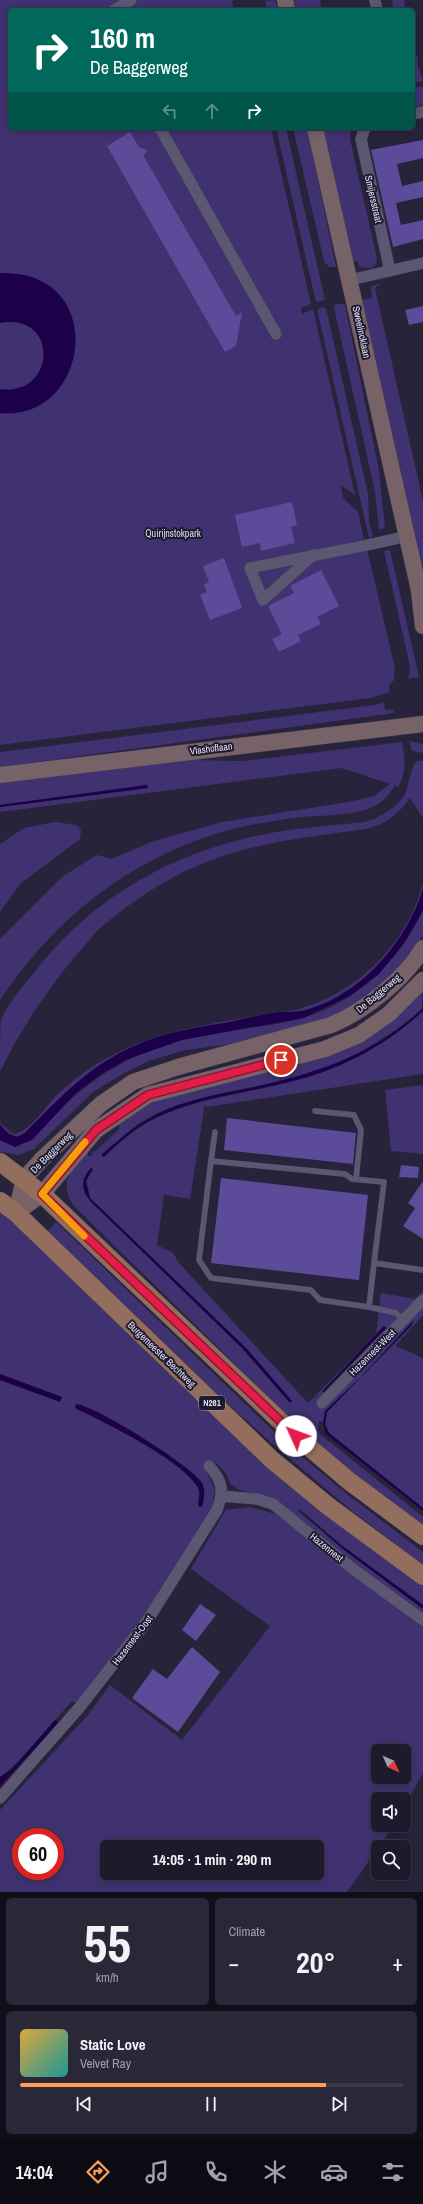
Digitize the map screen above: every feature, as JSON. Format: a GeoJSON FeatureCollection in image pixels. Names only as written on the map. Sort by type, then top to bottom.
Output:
{"type":"FeatureCollection","features":[{"type":"Feature","properties":{"kind":"main road"},"geometry":{"type":"LineString","coordinates":[[0,1162],[42,1194],[296,1436],[349,1481],[423,1536]]}},
{"type":"Feature","properties":{"kind":"main road","name":"Burgemeester Bechtweg"},"geometry":{"type":"LineString","coordinates":[[0,1201],[16,1213],[271,1459],[328,1506],[423,1576]]}},
{"type":"Feature","properties":{"kind":"street"},"geometry":{"type":"LineString","coordinates":[[117,8],[131,0]]}},
{"type":"Feature","properties":{"kind":"street"},"geometry":{"type":"LineString","coordinates":[[161,130],[276,334]]}},
{"type":"Feature","properties":{"kind":"street","name":"Sweelincklaan"},"geometry":{"type":"LineString","coordinates":[[315,130],[421,596],[423,626]]}},
{"type":"Feature","properties":{"kind":"street","name":"Smijersstraat"},"geometry":{"type":"LineString","coordinates":[[364,130],[361,140],[390,271]]}},
{"type":"Feature","properties":{"kind":"street"},"geometry":{"type":"LineString","coordinates":[[350,280],[423,263]]}},
{"type":"Feature","properties":{"kind":"street"},"geometry":{"type":"LineString","coordinates":[[313,555],[262,600],[250,568],[313,555],[379,543],[407,536]]}},
{"type":"Feature","properties":{"kind":"street","name":"Vlashoflaan"},"geometry":{"type":"LineString","coordinates":[[0,775],[423,724]]}},
{"type":"Feature","properties":{"kind":"street","name":"De Baggerweg"},"geometry":{"type":"LineString","coordinates":[[16,1213],[24,1179],[101,1104],[133,1082],[178,1067],[331,1025],[348,1018],[368,1004],[397,978],[423,948]]}},
{"type":"Feature","properties":{"kind":"street","name":"De Baggerweg"},"geometry":{"type":"LineString","coordinates":[[16,1213],[42,1194],[96,1130],[148,1095],[325,1048],[359,1035],[389,1014],[423,980]]}},
{"type":"Feature","properties":{"kind":"street","name":"Hazennest-West"},"geometry":{"type":"LineString","coordinates":[[322,1403],[423,1300]]}},
{"type":"Feature","properties":{"kind":"street"},"geometry":{"type":"LineString","coordinates":[[209,1466],[220,1479],[222,1496]]}},
{"type":"Feature","properties":{"kind":"street","name":"Hazennest"},"geometry":{"type":"LineString","coordinates":[[222,1496],[257,1499],[273,1504],[353,1569],[423,1620]]}},
{"type":"Feature","properties":{"kind":"street","name":"Hazennest-Oost"},"geometry":{"type":"LineString","coordinates":[[0,1798],[80,1708],[147,1621],[217,1510],[222,1496]]}},
{"type":"Feature","properties":{"kind":"lane"},"geometry":{"type":"LineString","coordinates":[[315,1111],[354,1115],[361,1130],[356,1179]]}},
{"type":"Feature","properties":{"kind":"lane"},"geometry":{"type":"LineString","coordinates":[[215,1132],[199,1260],[211,1278],[311,1290],[320,1300],[369,1307],[396,1313],[404,1320]]}},
{"type":"Feature","properties":{"kind":"lane"},"geometry":{"type":"LineString","coordinates":[[211,1161],[344,1174],[356,1179],[384,1182],[369,1307]]}},
{"type":"Feature","properties":{"kind":"lane"},"geometry":{"type":"LineString","coordinates":[[374,1262],[423,1270]]}},
{"type":"Feature","properties":{"kind":"green space","name":"Quirijnstokpark"},"geometry":{"type":"Polygon","coordinates":[[[0,0],[235,0],[232,1],[234,8],[8,8],[8,130],[271,130],[311,304],[301,308],[302,314],[313,309],[355,495],[341,485],[343,498],[358,512],[364,539],[353,542],[355,552],[367,549],[395,668],[394,680],[389,685],[390,692],[370,698],[0,745],[0,0]]]}},
{"type":"Feature","properties":{"kind":"green space"},"geometry":{"type":"Polygon","coordinates":[[[275,0],[277,8],[267,8],[265,1],[275,0]]]}},
{"type":"Feature","properties":{"kind":"green space"},"geometry":{"type":"Polygon","coordinates":[[[294,0],[320,0],[322,8],[296,8],[294,0]]]}},
{"type":"Feature","properties":{"kind":"green space"},"geometry":{"type":"Polygon","coordinates":[[[392,0],[404,0],[405,8],[394,8],[392,0]]]}},
{"type":"Feature","properties":{"kind":"green space"},"geometry":{"type":"Polygon","coordinates":[[[415,52],[418,59],[417,62],[423,81],[415,83],[415,52]]]}},
{"type":"Feature","properties":{"kind":"green space"},"geometry":{"type":"Polygon","coordinates":[[[423,86],[423,105],[415,107],[415,88],[423,86]]]}},
{"type":"Feature","properties":{"kind":"green space"},"geometry":{"type":"Polygon","coordinates":[[[276,130],[286,130],[325,300],[316,302],[276,130]]]}},
{"type":"Feature","properties":{"kind":"green space"},"geometry":{"type":"Polygon","coordinates":[[[293,130],[307,130],[336,267],[329,267],[324,261],[293,130]]]}},
{"type":"Feature","properties":{"kind":"green space"},"geometry":{"type":"Polygon","coordinates":[[[323,130],[351,130],[350,139],[377,258],[376,264],[371,268],[359,267],[358,261],[353,262],[323,130]]]}},
{"type":"Feature","properties":{"kind":"green space"},"geometry":{"type":"Polygon","coordinates":[[[381,283],[375,288],[423,501],[423,570],[362,300],[372,298],[371,287],[381,283]]]}},
{"type":"Feature","properties":{"kind":"green space"},"geometry":{"type":"Polygon","coordinates":[[[345,304],[379,470],[385,528],[379,530],[375,492],[333,305],[345,304]]]}},
{"type":"Feature","properties":{"kind":"green space"},"geometry":{"type":"Polygon","coordinates":[[[323,307],[326,308],[368,494],[369,521],[373,537],[369,538],[317,309],[323,307]]]}},
{"type":"Feature","properties":{"kind":"green space"},"geometry":{"type":"Polygon","coordinates":[[[390,550],[419,677],[408,679],[410,670],[408,657],[384,551],[390,550]]]}},
{"type":"Feature","properties":{"kind":"green space"},"geometry":{"type":"Polygon","coordinates":[[[384,702],[385,710],[393,709],[394,713],[0,767],[0,752],[375,705],[384,702]]]}},
{"type":"Feature","properties":{"kind":"green space"},"geometry":{"type":"Polygon","coordinates":[[[409,741],[423,744],[423,753],[412,751],[409,741]]]}},
{"type":"Feature","properties":{"kind":"green space"},"geometry":{"type":"Polygon","coordinates":[[[402,742],[404,753],[404,771],[401,782],[398,787],[395,785],[390,793],[380,803],[368,809],[353,813],[272,821],[228,830],[199,839],[157,858],[130,873],[81,908],[38,951],[0,1000],[0,939],[62,877],[97,855],[112,859],[151,842],[222,822],[354,801],[374,796],[390,784],[342,768],[0,812],[0,807],[148,788],[147,785],[0,805],[0,783],[188,760],[243,761],[402,742]]]}},
{"type":"Feature","properties":{"kind":"green space"},"geometry":{"type":"Polygon","coordinates":[[[417,761],[423,761],[423,818],[410,798],[391,818],[373,827],[272,843],[235,852],[201,864],[169,879],[125,908],[95,933],[56,981],[35,1010],[0,1072],[1,1020],[9,1005],[30,977],[62,940],[86,918],[111,899],[138,881],[166,866],[225,844],[269,833],[364,822],[376,818],[390,810],[405,795],[412,770],[417,761]]]}},
{"type":"Feature","properties":{"kind":"green space"},"geometry":{"type":"Polygon","coordinates":[[[55,822],[77,825],[81,830],[80,839],[20,884],[0,912],[0,844],[24,828],[55,822]]]}},
{"type":"Feature","properties":{"kind":"green space"},"geometry":{"type":"Polygon","coordinates":[[[423,883],[421,897],[401,936],[382,961],[370,972],[345,992],[331,1000],[299,1012],[281,1012],[300,1009],[326,999],[363,975],[380,960],[394,943],[406,924],[416,904],[423,883]]]}},
{"type":"Feature","properties":{"kind":"green space"},"geometry":{"type":"Polygon","coordinates":[[[423,910],[423,935],[415,948],[391,977],[340,1015],[261,1040],[185,1050],[149,1061],[126,1072],[93,1092],[34,1149],[19,1155],[0,1152],[0,1140],[15,1147],[80,1091],[115,1067],[134,1057],[155,1048],[182,1040],[303,1018],[342,1002],[375,977],[389,962],[402,946],[423,910]]]}},
{"type":"Feature","properties":{"kind":"green space"},"geometry":{"type":"Polygon","coordinates":[[[423,988],[422,1009],[394,1031],[364,1050],[332,1065],[298,1077],[207,1097],[162,1111],[142,1122],[124,1135],[104,1157],[133,1132],[152,1120],[170,1112],[206,1101],[299,1079],[349,1061],[395,1034],[423,1011],[423,1074],[206,1107],[205,1103],[190,1199],[164,1195],[157,1245],[173,1253],[179,1263],[308,1403],[364,1347],[323,1390],[323,1393],[386,1328],[384,1326],[376,1334],[381,1293],[415,1299],[423,1291],[423,1294],[361,1359],[328,1403],[423,1306],[423,1315],[395,1346],[423,1358],[423,1508],[329,1433],[325,1422],[327,1412],[411,1326],[414,1320],[361,1377],[325,1411],[323,1423],[319,1420],[318,1429],[320,1434],[423,1517],[423,1531],[287,1421],[231,1360],[74,1206],[67,1190],[67,1183],[72,1170],[88,1151],[88,1156],[92,1155],[93,1151],[96,1151],[119,1129],[120,1120],[151,1101],[300,1062],[423,988]],[[92,1169],[87,1172],[84,1193],[242,1348],[290,1402],[291,1401],[247,1349],[90,1198],[86,1181],[92,1169]]]}},
{"type":"Feature","properties":{"kind":"green space"},"geometry":{"type":"Polygon","coordinates":[[[260,1015],[172,1033],[139,1044],[106,1061],[92,1071],[64,1094],[25,1133],[17,1137],[9,1134],[0,1125],[0,1123],[13,1134],[20,1132],[38,1117],[59,1093],[91,1067],[131,1047],[149,1040],[167,1034],[185,1029],[260,1015]]]}},
{"type":"Feature","properties":{"kind":"green space"},"geometry":{"type":"Polygon","coordinates":[[[423,1085],[423,1154],[391,1151],[385,1090],[423,1085]]]}},
{"type":"Feature","properties":{"kind":"green space"},"geometry":{"type":"Polygon","coordinates":[[[0,1212],[44,1249],[361,1540],[423,1586],[423,1605],[341,1545],[300,1509],[298,1511],[343,1549],[423,1609],[423,1773],[411,1794],[411,1792],[371,1792],[371,1832],[389,1832],[383,1840],[371,1840],[371,1858],[347,1892],[0,1892],[0,1810],[88,1715],[110,1685],[182,1740],[270,1626],[191,1569],[226,1510],[249,1507],[291,1518],[274,1499],[240,1490],[230,1484],[226,1473],[216,1463],[207,1473],[215,1490],[212,1507],[142,1620],[79,1702],[71,1702],[18,1762],[0,1777],[0,1380],[60,1401],[61,1397],[0,1374],[0,1212]],[[81,1405],[75,1408],[124,1432],[160,1454],[190,1477],[199,1489],[198,1504],[204,1497],[186,1468],[132,1431],[81,1405]]]}},
{"type":"Feature","properties":{"kind":"green space"},"geometry":{"type":"Polygon","coordinates":[[[56,1222],[285,1442],[348,1495],[423,1552],[423,1565],[351,1510],[276,1447],[213,1390],[48,1231],[56,1222]]]}},
{"type":"Feature","properties":{"kind":"shaded area"},"geometry":{"type":"Polygon","coordinates":[[[0,273],[35,278],[59,294],[72,318],[75,345],[69,372],[54,394],[31,409],[0,413],[0,389],[19,388],[32,381],[40,369],[44,355],[41,341],[33,330],[20,323],[0,323],[0,273]]]}},
{"type":"Feature","properties":{"kind":"shaded area"},"geometry":{"type":"Polygon","coordinates":[[[147,785],[148,788],[0,807],[0,805],[147,785]]]}},
{"type":"Feature","properties":{"kind":"shaded area"},"geometry":{"type":"Polygon","coordinates":[[[423,889],[423,910],[405,942],[379,974],[348,997],[303,1018],[182,1040],[128,1059],[101,1074],[77,1092],[32,1140],[15,1147],[0,1140],[0,1125],[9,1134],[17,1137],[25,1133],[64,1094],[91,1071],[122,1052],[139,1044],[161,1036],[195,1028],[267,1014],[302,1011],[323,1004],[343,994],[361,981],[378,965],[392,948],[405,929],[423,889]]]}},
{"type":"Feature","properties":{"kind":"shaded area"},"geometry":{"type":"Polygon","coordinates":[[[423,1008],[423,1011],[395,1034],[348,1062],[314,1075],[279,1085],[222,1096],[168,1112],[138,1128],[104,1157],[101,1155],[140,1124],[166,1110],[187,1102],[300,1075],[344,1060],[386,1038],[423,1008]]]}},
{"type":"Feature","properties":{"kind":"shaded area"},"geometry":{"type":"Polygon","coordinates":[[[91,1168],[93,1169],[86,1181],[90,1198],[247,1349],[292,1401],[290,1403],[242,1348],[91,1202],[85,1193],[83,1185],[87,1172],[91,1168]]]}},
{"type":"Feature","properties":{"kind":"shaded area"},"geometry":{"type":"Polygon","coordinates":[[[414,1320],[411,1326],[327,1412],[325,1425],[329,1433],[423,1508],[423,1511],[326,1434],[323,1423],[325,1411],[361,1377],[414,1320]]]}},
{"type":"Feature","properties":{"kind":"shaded area"},"geometry":{"type":"Polygon","coordinates":[[[384,1326],[386,1328],[324,1392],[322,1392],[384,1326]]]}},
{"type":"Feature","properties":{"kind":"shaded area"},"geometry":{"type":"Polygon","coordinates":[[[0,1374],[62,1397],[60,1402],[0,1380],[0,1374]]]}},
{"type":"Feature","properties":{"kind":"shaded area"},"geometry":{"type":"Polygon","coordinates":[[[76,1404],[87,1407],[122,1425],[163,1451],[195,1475],[202,1483],[204,1489],[202,1507],[198,1506],[200,1494],[198,1488],[178,1466],[142,1443],[75,1408],[76,1404]]]}},
{"type":"Feature","properties":{"kind":"shaded area"},"geometry":{"type":"Polygon","coordinates":[[[298,1509],[341,1545],[423,1605],[423,1609],[343,1549],[298,1509]]]}},
{"type":"Feature","properties":{"kind":"shaded area"},"geometry":{"type":"Polygon","coordinates":[[[55,1720],[59,1723],[0,1786],[0,1777],[11,1770],[55,1720]]]}},
{"type":"Feature","properties":{"kind":"building"},"geometry":{"type":"Polygon","coordinates":[[[130,132],[139,147],[148,151],[143,155],[236,316],[242,312],[236,346],[225,352],[107,146],[130,132]]]}},
{"type":"Feature","properties":{"kind":"building"},"geometry":{"type":"Polygon","coordinates":[[[423,140],[423,158],[397,164],[402,186],[423,181],[423,197],[396,203],[401,225],[423,220],[423,239],[393,247],[371,150],[423,140]]]}},
{"type":"Feature","properties":{"kind":"building"},"geometry":{"type":"Polygon","coordinates":[[[423,306],[423,322],[409,325],[405,310],[423,306]]]}},
{"type":"Feature","properties":{"kind":"building"},"geometry":{"type":"Polygon","coordinates":[[[292,502],[297,525],[291,527],[295,543],[261,551],[260,543],[242,547],[235,515],[292,502]]]}},
{"type":"Feature","properties":{"kind":"building"},"geometry":{"type":"Polygon","coordinates":[[[224,558],[242,608],[210,620],[200,595],[207,592],[204,584],[209,582],[203,566],[224,558]]]}},
{"type":"Feature","properties":{"kind":"building"},"geometry":{"type":"Polygon","coordinates":[[[321,570],[339,606],[317,617],[321,624],[298,635],[301,641],[279,652],[272,639],[282,634],[268,606],[294,593],[290,586],[321,570]]]}},
{"type":"Feature","properties":{"kind":"building"},"geometry":{"type":"Polygon","coordinates":[[[227,1118],[356,1133],[353,1164],[224,1150],[227,1118]]]}},
{"type":"Feature","properties":{"kind":"building"},"geometry":{"type":"Polygon","coordinates":[[[401,1165],[419,1167],[418,1178],[399,1177],[401,1165]]]}},
{"type":"Feature","properties":{"kind":"building"},"geometry":{"type":"Polygon","coordinates":[[[221,1178],[368,1195],[359,1280],[211,1263],[221,1178]]]}},
{"type":"Feature","properties":{"kind":"building"},"geometry":{"type":"Polygon","coordinates":[[[423,1181],[423,1239],[403,1226],[415,1208],[408,1203],[423,1181]]]}},
{"type":"Feature","properties":{"kind":"building"},"geometry":{"type":"Polygon","coordinates":[[[200,1604],[216,1615],[196,1641],[182,1630],[200,1604]]]}},
{"type":"Feature","properties":{"kind":"building"},"geometry":{"type":"Polygon","coordinates":[[[192,1647],[220,1672],[178,1732],[132,1698],[153,1669],[167,1679],[192,1647]]]}},
{"type":"Feature","properties":{"kind":"slow traffic"},"geometry":{"type":"LineString","coordinates":[[84,1236],[42,1194],[85,1142]]}},
{"type":"Feature","properties":{"kind":"route"},"geometry":{"type":"LineString","coordinates":[[281,1060],[148,1095],[96,1130],[42,1194],[296,1436]]}}]}
